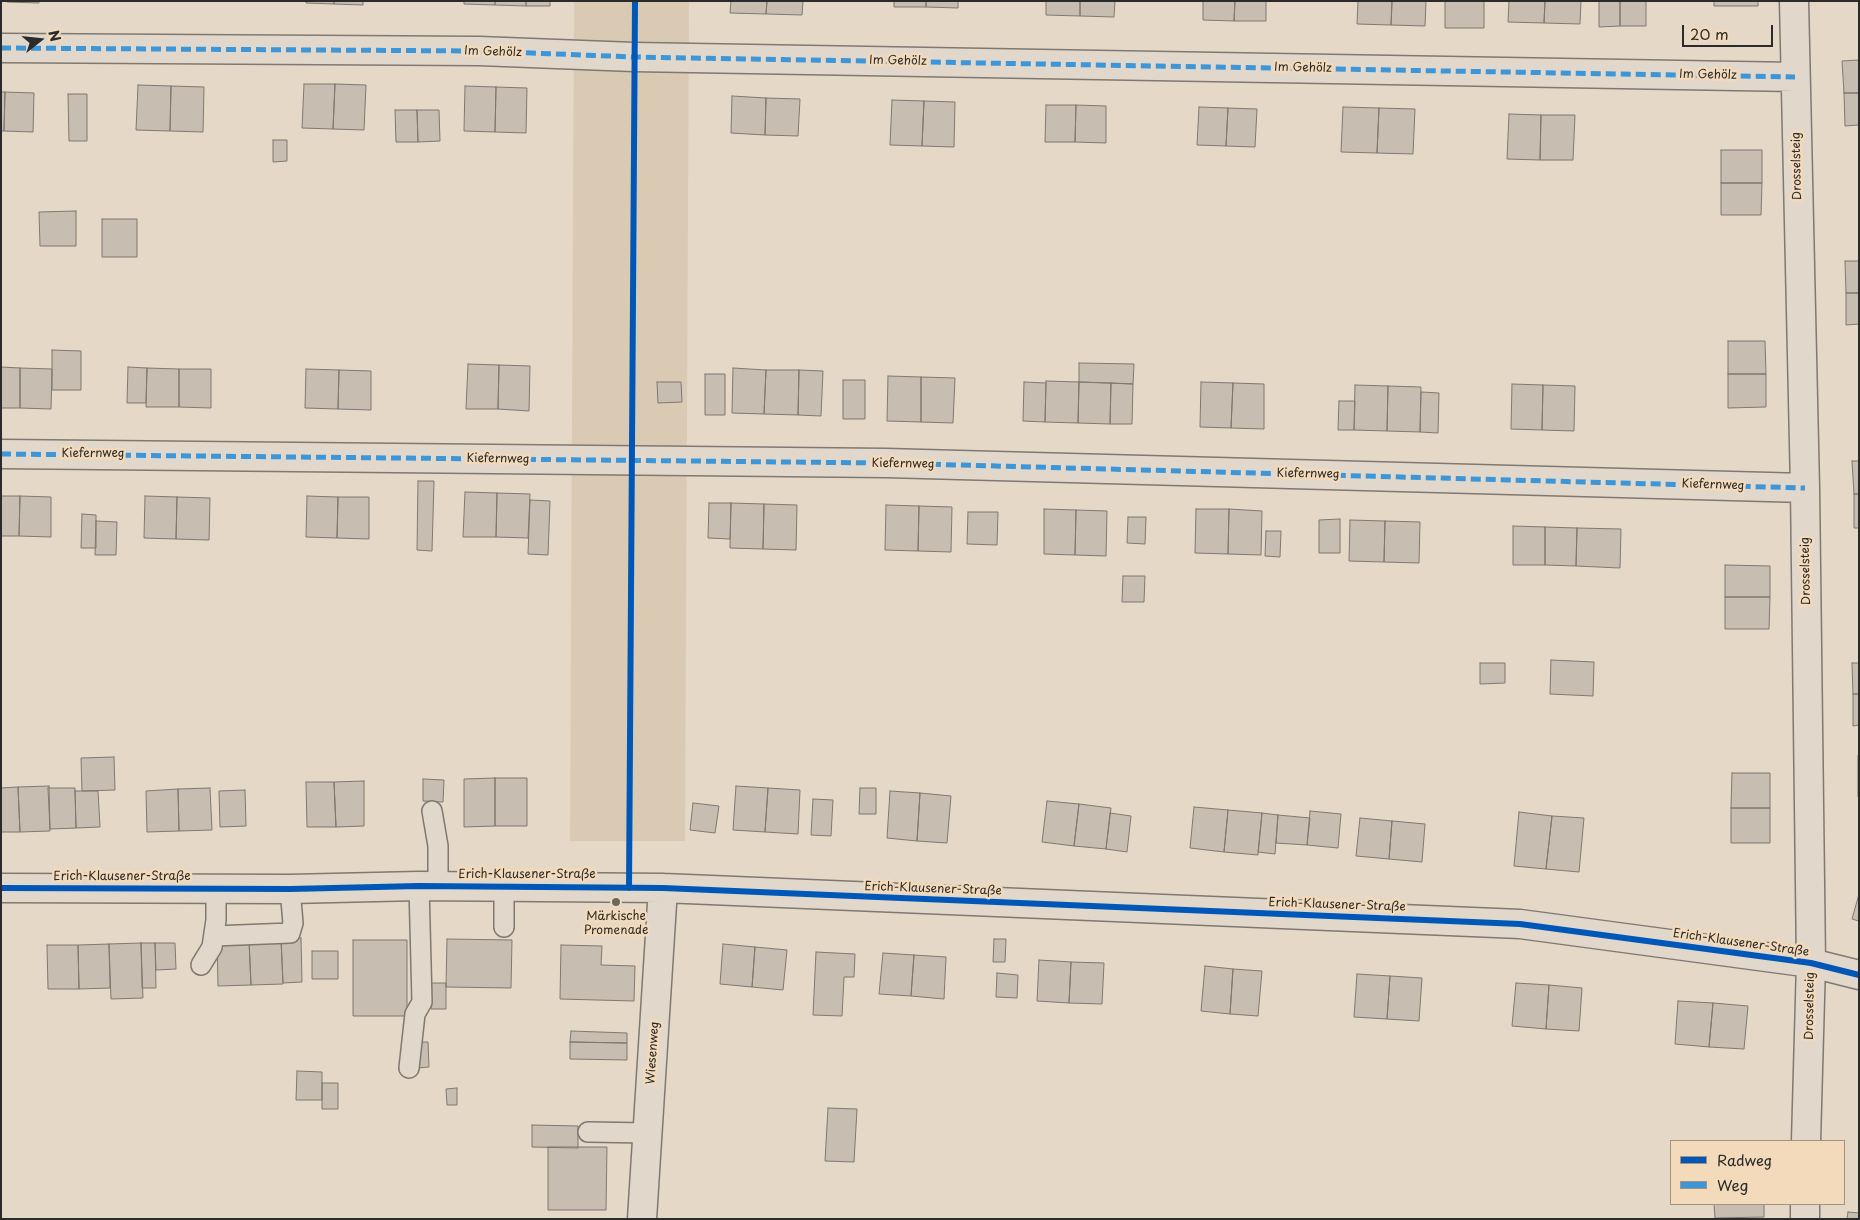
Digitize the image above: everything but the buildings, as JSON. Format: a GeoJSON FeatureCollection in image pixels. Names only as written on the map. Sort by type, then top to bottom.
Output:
{"type":"FeatureCollection","features":[{"type":"Feature","properties":{"kind":"street","name":"Drosselsteig"},"geometry":{"type":"LineString","coordinates":[[1794,1],[1805,488],[1810,963],[1806,1140]]}},
{"type":"Feature","properties":{"kind":"street","name":"Im Gehölz"},"geometry":{"type":"LineString","coordinates":[[1,48],[478,51],[644,57],[1795,77]]}},
{"type":"Feature","properties":{"kind":"street","name":"Kiefernweg"},"geometry":{"type":"LineString","coordinates":[[1,454],[886,463],[1805,488]]}},
{"type":"Feature","properties":{"kind":"street","name":"Erich-Klausener-Straße"},"geometry":{"type":"LineString","coordinates":[[1,888],[290,889],[504,886],[663,888],[1520,924],[1810,963],[1859,975]]}},
{"type":"Feature","properties":{"kind":"street","name":"Wiesenweg"},"geometry":{"type":"LineString","coordinates":[[642,1219],[663,888]]}},
{"type":"Feature","properties":{"kind":"street"},"geometry":{"type":"LineString","coordinates":[[1805,1205],[1805,1219]]}},
{"type":"Feature","properties":{"kind":"lane"},"geometry":{"type":"LineString","coordinates":[[410,1068],[415,1014],[422,1002],[429,886],[438,846],[432,811]]}},
{"type":"Feature","properties":{"kind":"lane"},"geometry":{"type":"LineString","coordinates":[[504,886],[504,927]]}},
{"type":"Feature","properties":{"kind":"lane"},"geometry":{"type":"LineString","coordinates":[[201,965],[212,947],[216,889]]}},
{"type":"Feature","properties":{"kind":"lane"},"geometry":{"type":"LineString","coordinates":[[214,936],[290,933],[293,922],[290,889]]}},
{"type":"Feature","properties":{"kind":"lane"},"geometry":{"type":"LineString","coordinates":[[588,1132],[648,1133]]}},
{"type":"Feature","properties":{"kind":"shaded area"},"geometry":{"type":"Polygon","coordinates":[[[574,1],[689,1],[685,841],[570,841],[574,1]]]}},
{"type":"Feature","properties":{"kind":"marked path"},"geometry":{"type":"LineString","coordinates":[[1,48],[479,51],[634,57],[1795,77]]}},
{"type":"Feature","properties":{"kind":"marked path"},"geometry":{"type":"LineString","coordinates":[[1,454],[886,463],[1805,488]]}},
{"type":"Feature","properties":{"kind":"cycle path"},"geometry":{"type":"LineString","coordinates":[[629,888],[635,1]]}},
{"type":"Feature","properties":{"kind":"cycle path"},"geometry":{"type":"LineString","coordinates":[[1,888],[290,889],[419,886],[663,888],[1520,924],[1811,963],[1859,975]]}},
{"type":"Feature","properties":{"kind":"place","name":"Märkische Promenade"},"geometry":{"type":"Point","coordinates":[616,902]}}]}
